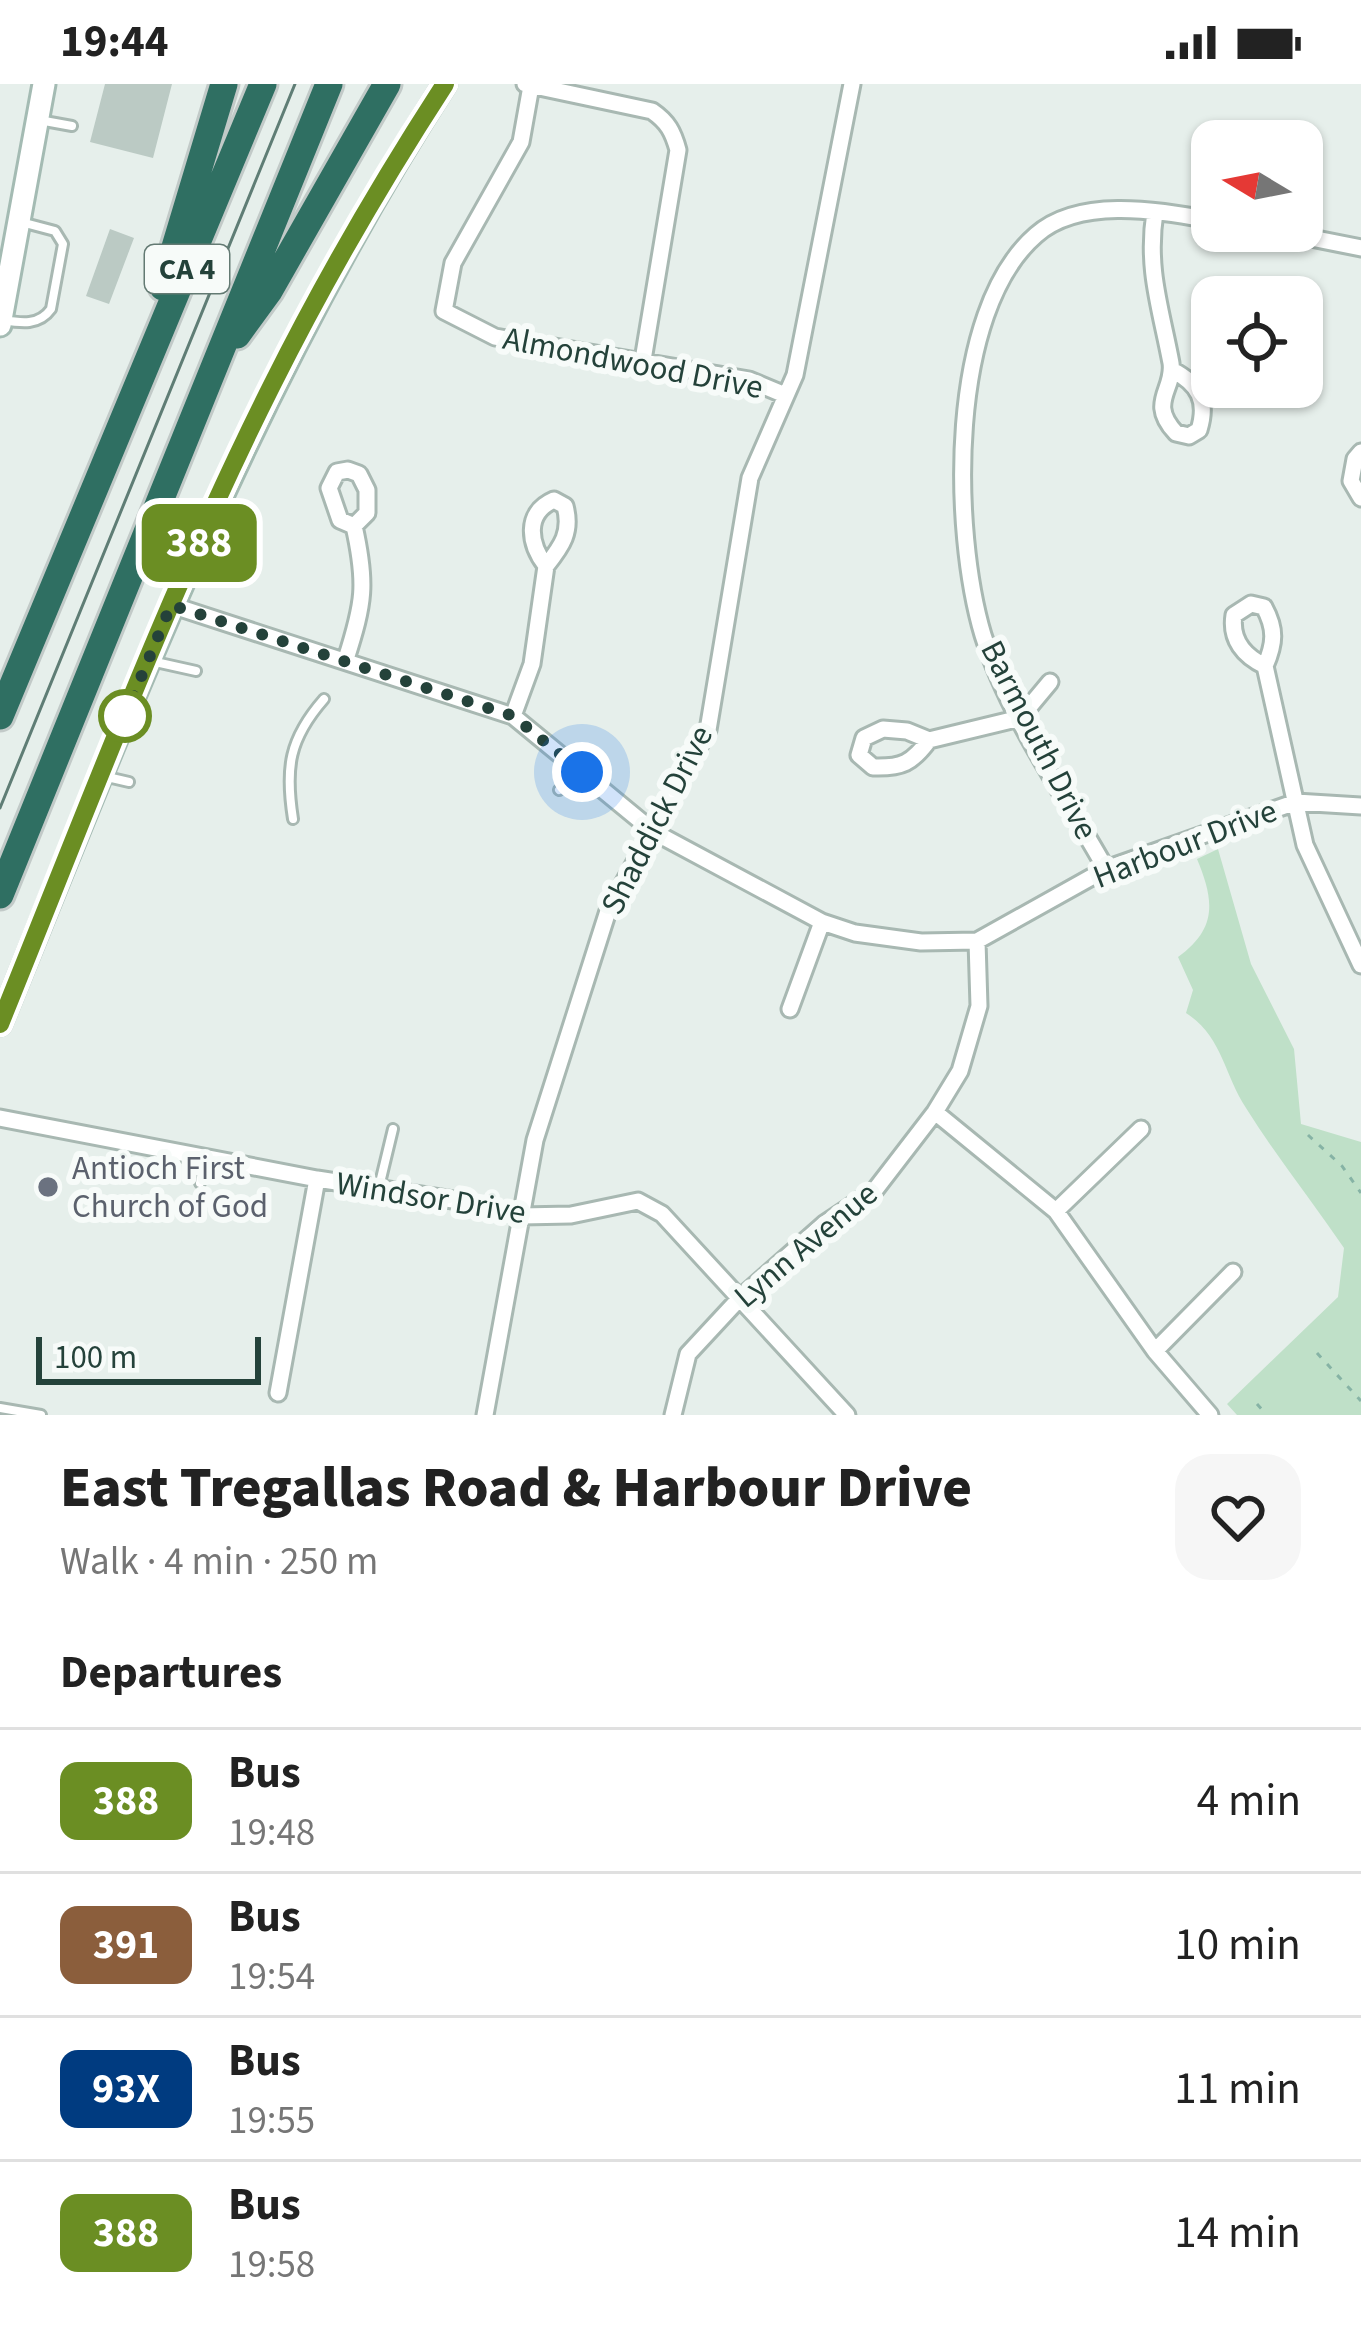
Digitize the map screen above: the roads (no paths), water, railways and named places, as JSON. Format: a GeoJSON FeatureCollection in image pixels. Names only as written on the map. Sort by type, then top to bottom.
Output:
{"type":"FeatureCollection","features":[{"type":"Feature","properties":{"kind":"highway"},"geometry":{"type":"LineString","coordinates":[[111,455],[224,84]]}},
{"type":"Feature","properties":{"kind":"highway","name":"CA 4"},"geometry":{"type":"LineString","coordinates":[[0,716],[263,84]]}},
{"type":"Feature","properties":{"kind":"highway","name":"CA 4"},"geometry":{"type":"LineString","coordinates":[[0,895],[329,84]]}},
{"type":"Feature","properties":{"kind":"highway"},"geometry":{"type":"LineString","coordinates":[[213,367],[269,291],[387,84]]}},
{"type":"Feature","properties":{"kind":"street"},"geometry":{"type":"LineString","coordinates":[[0,322],[44,84]]}},
{"type":"Feature","properties":{"kind":"street"},"geometry":{"type":"LineString","coordinates":[[0,1024],[171,605],[271,386],[388,172],[445,84]]}},
{"type":"Feature","properties":{"kind":"street","name":"Shaddick Drive"},"geometry":{"type":"LineString","coordinates":[[484,1415],[535,1140],[608,911],[708,730],[750,478],[795,375],[852,84]]}},
{"type":"Feature","properties":{"kind":"street"},"geometry":{"type":"LineString","coordinates":[[528,85],[652,111],[666,120],[674,135],[678,150],[643,360]]}},
{"type":"Feature","properties":{"kind":"street","name":"Almondwood Drive"},"geometry":{"type":"LineString","coordinates":[[528,85],[521,142],[453,262],[444,311],[495,338],[749,380],[784,395]]}},
{"type":"Feature","properties":{"kind":"street","name":"Barmouth Drive"},"geometry":{"type":"LineString","coordinates":[[1106,869],[1020,718],[984,636],[967,557],[960,487],[966,414],[979,340],[1001,276],[1038,232],[1088,211],[1191,217]]}},
{"type":"Feature","properties":{"kind":"street"},"geometry":{"type":"LineString","coordinates":[[1156,212],[1151,238],[1154,296],[1172,370]]}},
{"type":"Feature","properties":{"kind":"street"},"geometry":{"type":"LineString","coordinates":[[1323,240],[1361,248]]}},
{"type":"Feature","properties":{"kind":"street"},"geometry":{"type":"LineString","coordinates":[[1361,452],[1351,481],[1361,498]]}},
{"type":"Feature","properties":{"kind":"street"},"geometry":{"type":"LineString","coordinates":[[346,659],[362,608],[364,574],[354,526]]}},
{"type":"Feature","properties":{"kind":"street"},"geometry":{"type":"LineString","coordinates":[[513,716],[532,664],[546,566]]}},
{"type":"Feature","properties":{"kind":"street"},"geometry":{"type":"LineString","coordinates":[[171,605],[513,716],[654,832],[822,922],[855,933],[899,939],[977,941]]}},
{"type":"Feature","properties":{"kind":"street"},"geometry":{"type":"LineString","coordinates":[[1265,666],[1305,845],[1361,965]]}},
{"type":"Feature","properties":{"kind":"street"},"geometry":{"type":"LineString","coordinates":[[929,740],[1020,718],[1050,682]]}},
{"type":"Feature","properties":{"kind":"street","name":"Harbour Drive"},"geometry":{"type":"LineString","coordinates":[[977,941],[1106,869],[1296,802],[1361,806]]}},
{"type":"Feature","properties":{"kind":"street"},"geometry":{"type":"LineString","coordinates":[[790,1009],[822,922]]}},
{"type":"Feature","properties":{"kind":"street","name":"Lynn Avenue"},"geometry":{"type":"LineString","coordinates":[[673,1415],[688,1354],[740,1299],[824,1224],[875,1190],[934,1112],[960,1071],[979,1006],[977,941]]}},
{"type":"Feature","properties":{"kind":"street"},"geometry":{"type":"LineString","coordinates":[[934,1112],[1056,1211],[1155,1351],[1210,1415]]}},
{"type":"Feature","properties":{"kind":"street","name":"Windsor Drive"},"geometry":{"type":"LineString","coordinates":[[0,1118],[521,1216],[571,1215],[638,1201],[662,1214],[847,1415]]}},
{"type":"Feature","properties":{"kind":"street"},"geometry":{"type":"LineString","coordinates":[[1056,1211],[1142,1129]]}},
{"type":"Feature","properties":{"kind":"street"},"geometry":{"type":"LineString","coordinates":[[278,1393],[317,1179]]}},
{"type":"Feature","properties":{"kind":"street"},"geometry":{"type":"LineString","coordinates":[[1155,1351],[1233,1272]]}},
{"type":"Feature","properties":{"kind":"lane"},"geometry":{"type":"LineString","coordinates":[[38,120],[72,126]]}},
{"type":"Feature","properties":{"kind":"lane"},"geometry":{"type":"LineString","coordinates":[[0,322],[22,324],[46,316],[63,244],[55,231],[19,222]]}},
{"type":"Feature","properties":{"kind":"lane"},"geometry":{"type":"LineString","coordinates":[[148,660],[196,670]]}},
{"type":"Feature","properties":{"kind":"lane"},"geometry":{"type":"LineString","coordinates":[[293,819],[287,782],[290,756],[324,698]]}},
{"type":"Feature","properties":{"kind":"lane"},"geometry":{"type":"LineString","coordinates":[[559,790],[582,772]]}},
{"type":"Feature","properties":{"kind":"lane"},"geometry":{"type":"LineString","coordinates":[[101,775],[129,782]]}},
{"type":"Feature","properties":{"kind":"lane"},"geometry":{"type":"LineString","coordinates":[[378,1188],[393,1129]]}},
{"type":"Feature","properties":{"kind":"lane"},"geometry":{"type":"LineString","coordinates":[[200,1183],[205,1156]]}},
{"type":"Feature","properties":{"kind":"lane"},"geometry":{"type":"LineString","coordinates":[[0,1408],[41,1415]]}},
{"type":"Feature","properties":{"kind":"tram line"},"geometry":{"type":"LineString","coordinates":[[0,808],[295,84]]}},
{"type":"Feature","properties":{"kind":"place","name":"Antioch First Church of God"},"geometry":{"type":"Point","coordinates":[48,1187]}}]}
